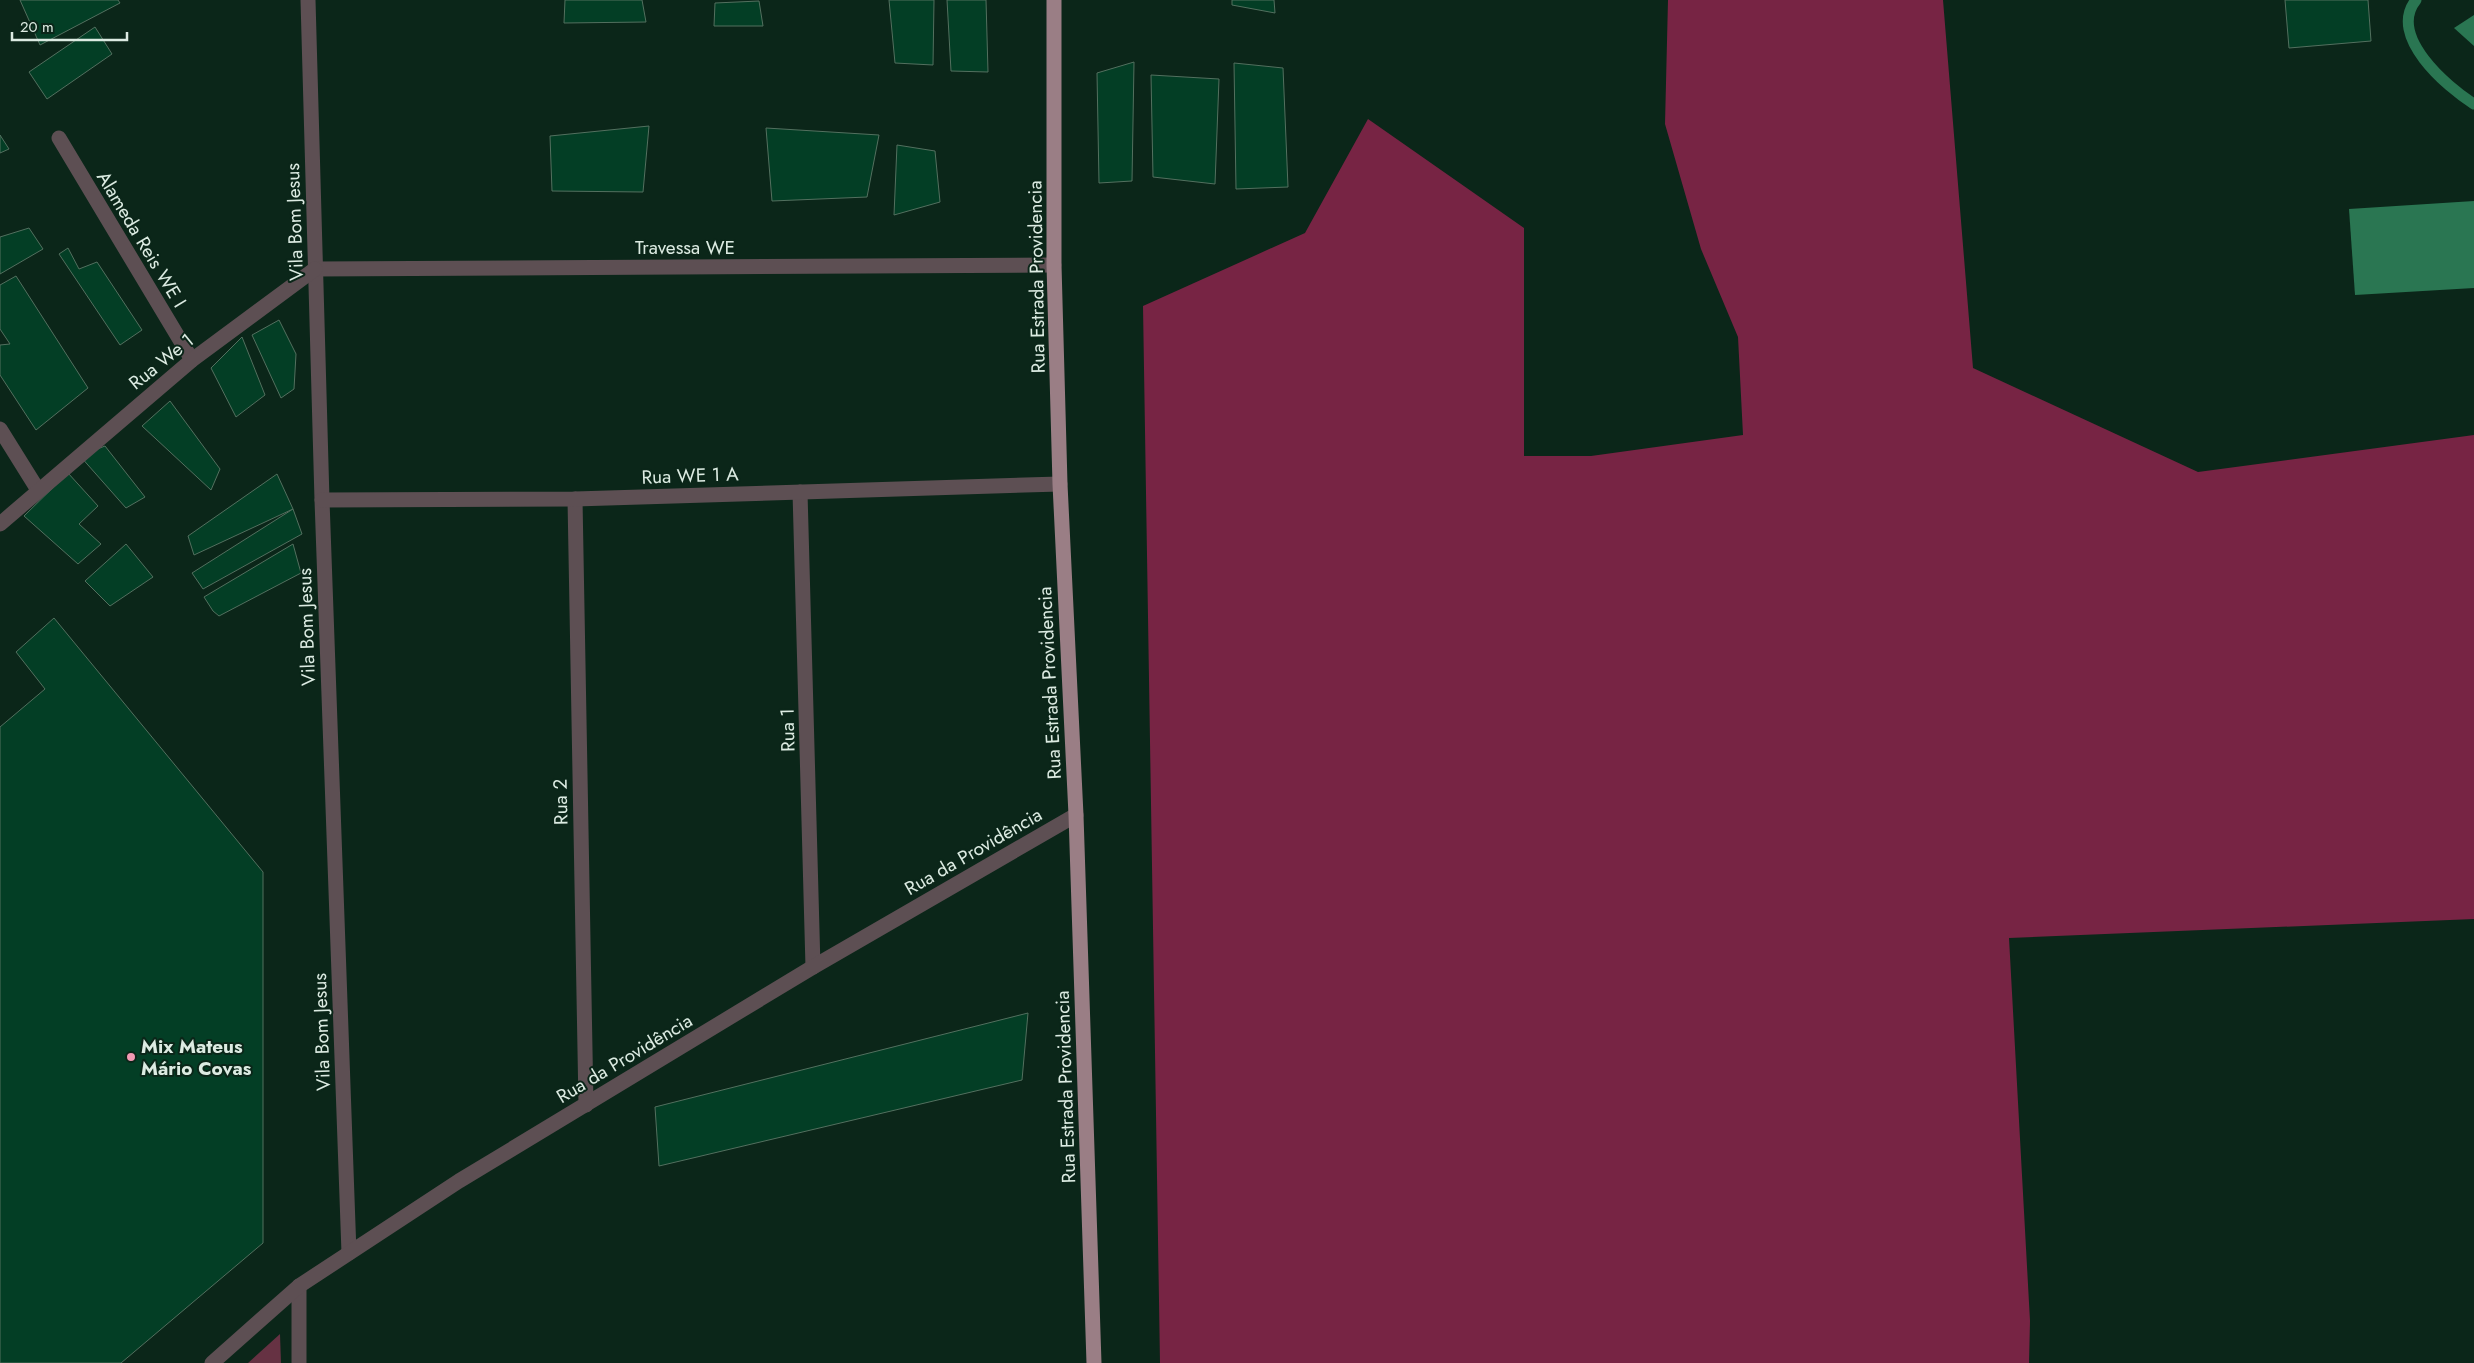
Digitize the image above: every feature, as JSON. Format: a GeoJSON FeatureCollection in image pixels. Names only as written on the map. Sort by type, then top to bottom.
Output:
{"type":"FeatureCollection","features":[{"type":"Feature","properties":{"kind":"main road","name":"Rua Estrada Providencia"},"geometry":{"type":"LineString","coordinates":[[1054,0],[1054,265],[1060,484],[1076,815],[1094,1363]]}},
{"type":"Feature","properties":{"kind":"street","name":"Vila Bom Jesus"},"geometry":{"type":"LineString","coordinates":[[308,0],[322,500],[349,1253]]}},
{"type":"Feature","properties":{"kind":"street","name":"Alameda Reis WE I"},"geometry":{"type":"LineString","coordinates":[[59,138],[192,360]]}},
{"type":"Feature","properties":{"kind":"street","name":"Travessa WE"},"geometry":{"type":"LineString","coordinates":[[316,269],[1054,265]]}},
{"type":"Feature","properties":{"kind":"street","name":"Rua We 1"},"geometry":{"type":"LineString","coordinates":[[0,524],[192,360],[316,269]]}},
{"type":"Feature","properties":{"kind":"street"},"geometry":{"type":"LineString","coordinates":[[0,429],[38,490]]}},
{"type":"Feature","properties":{"kind":"street","name":"Rua WE 1 A"},"geometry":{"type":"LineString","coordinates":[[322,500],[575,499],[1060,484]]}},
{"type":"Feature","properties":{"kind":"street","name":"Rua 1"},"geometry":{"type":"LineString","coordinates":[[800,492],[813,966]]}},
{"type":"Feature","properties":{"kind":"street","name":"Rua 2"},"geometry":{"type":"LineString","coordinates":[[575,499],[586,1105]]}},
{"type":"Feature","properties":{"kind":"street","name":"Rua da Providência"},"geometry":{"type":"LineString","coordinates":[[212,1363],[299,1286],[458,1181],[813,966],[1076,815]]}},
{"type":"Feature","properties":{"kind":"street"},"geometry":{"type":"LineString","coordinates":[[299,1286],[299,1363]]}},
{"type":"Feature","properties":{"kind":"shaded area"},"geometry":{"type":"Polygon","coordinates":[[[1668,0],[1943,0],[1973,368],[2198,472],[2474,435],[2474,919],[2009,938],[2030,1321],[2029,1363],[1160,1363],[1143,306],[1305,233],[1368,119],[1524,228],[1524,456],[1591,456],[1743,435],[1738,337],[1701,249],[1665,124],[1668,0]]]}},
{"type":"Feature","properties":{"kind":"shaded area"},"geometry":{"type":"Polygon","coordinates":[[[2474,15],[2474,46],[2454,28],[2474,15]]]}},
{"type":"Feature","properties":{"kind":"shaded area"},"geometry":{"type":"Polygon","coordinates":[[[2474,201],[2474,288],[2355,295],[2349,209],[2474,201]]]}},
{"type":"Feature","properties":{"kind":"shaded area"},"geometry":{"type":"Polygon","coordinates":[[[280,1334],[281,1363],[248,1363],[280,1334]]]}},
{"type":"Feature","properties":{"kind":"building"},"geometry":{"type":"Polygon","coordinates":[[[20,0],[118,0],[120,3],[40,45],[20,0]]]}},
{"type":"Feature","properties":{"kind":"building"},"geometry":{"type":"Polygon","coordinates":[[[565,0],[642,0],[646,22],[564,23],[565,0]]]}},
{"type":"Feature","properties":{"kind":"building"},"geometry":{"type":"Polygon","coordinates":[[[889,0],[934,0],[933,65],[895,63],[889,0]]]}},
{"type":"Feature","properties":{"kind":"building"},"geometry":{"type":"Polygon","coordinates":[[[947,0],[986,0],[988,72],[951,71],[947,0]]]}},
{"type":"Feature","properties":{"kind":"building"},"geometry":{"type":"Polygon","coordinates":[[[1232,0],[1274,0],[1275,13],[1232,5],[1232,0]]]}},
{"type":"Feature","properties":{"kind":"building"},"geometry":{"type":"Polygon","coordinates":[[[2285,0],[2368,0],[2371,41],[2289,48],[2285,0]]]}},
{"type":"Feature","properties":{"kind":"building"},"geometry":{"type":"Polygon","coordinates":[[[759,1],[763,26],[714,26],[715,3],[759,1]]]}},
{"type":"Feature","properties":{"kind":"building"},"geometry":{"type":"Polygon","coordinates":[[[95,27],[112,54],[47,99],[29,72],[95,27]]]}},
{"type":"Feature","properties":{"kind":"building"},"geometry":{"type":"Polygon","coordinates":[[[1134,62],[1132,181],[1099,183],[1097,73],[1134,62]]]}},
{"type":"Feature","properties":{"kind":"building"},"geometry":{"type":"Polygon","coordinates":[[[1234,63],[1283,68],[1288,187],[1236,189],[1234,63]]]}},
{"type":"Feature","properties":{"kind":"building"},"geometry":{"type":"Polygon","coordinates":[[[1151,75],[1219,79],[1215,184],[1153,177],[1151,75]]]}},
{"type":"Feature","properties":{"kind":"building"},"geometry":{"type":"Polygon","coordinates":[[[649,126],[643,192],[552,191],[550,136],[649,126]]]}},
{"type":"Feature","properties":{"kind":"building"},"geometry":{"type":"Polygon","coordinates":[[[766,128],[879,135],[867,197],[772,201],[766,128]]]}},
{"type":"Feature","properties":{"kind":"building"},"geometry":{"type":"Polygon","coordinates":[[[0,135],[9,149],[0,153],[0,135]]]}},
{"type":"Feature","properties":{"kind":"building"},"geometry":{"type":"Polygon","coordinates":[[[897,145],[935,151],[940,202],[894,215],[897,145]]]}},
{"type":"Feature","properties":{"kind":"building"},"geometry":{"type":"Polygon","coordinates":[[[29,228],[43,249],[0,274],[0,237],[29,228]]]}},
{"type":"Feature","properties":{"kind":"building"},"geometry":{"type":"Polygon","coordinates":[[[68,248],[79,269],[97,262],[142,330],[120,345],[59,254],[68,248]]]}},
{"type":"Feature","properties":{"kind":"building"},"geometry":{"type":"Polygon","coordinates":[[[16,276],[88,388],[36,430],[0,375],[0,345],[10,344],[0,329],[0,285],[16,276]]]}},
{"type":"Feature","properties":{"kind":"building"},"geometry":{"type":"Polygon","coordinates":[[[279,320],[296,354],[294,389],[281,398],[252,335],[279,320]]]}},
{"type":"Feature","properties":{"kind":"building"},"geometry":{"type":"Polygon","coordinates":[[[242,337],[265,395],[236,417],[211,368],[242,337]]]}},
{"type":"Feature","properties":{"kind":"building"},"geometry":{"type":"Polygon","coordinates":[[[170,401],[220,469],[211,490],[142,426],[170,401]]]}},
{"type":"Feature","properties":{"kind":"building"},"geometry":{"type":"Polygon","coordinates":[[[105,446],[145,497],[126,508],[80,456],[105,446]]]}},
{"type":"Feature","properties":{"kind":"building"},"geometry":{"type":"Polygon","coordinates":[[[68,473],[98,506],[79,524],[101,544],[78,564],[24,516],[68,473]]]}},
{"type":"Feature","properties":{"kind":"building"},"geometry":{"type":"Polygon","coordinates":[[[277,474],[293,509],[194,555],[188,536],[277,474]]]}},
{"type":"Feature","properties":{"kind":"building"},"geometry":{"type":"Polygon","coordinates":[[[293,509],[302,534],[203,589],[192,573],[293,509]]]}},
{"type":"Feature","properties":{"kind":"building"},"geometry":{"type":"Polygon","coordinates":[[[126,544],[153,577],[110,606],[85,581],[126,544]]]}},
{"type":"Feature","properties":{"kind":"building"},"geometry":{"type":"Polygon","coordinates":[[[293,544],[301,573],[219,616],[213,611],[204,597],[293,544]]]}},
{"type":"Feature","properties":{"kind":"building","name":"Mix Mateus Mário Covas"},"geometry":{"type":"Polygon","coordinates":[[[54,618],[263,872],[263,1243],[121,1363],[0,1363],[0,727],[45,689],[16,652],[54,618]]]}},
{"type":"Feature","properties":{"kind":"building"},"geometry":{"type":"Polygon","coordinates":[[[1028,1013],[1022,1080],[659,1166],[655,1107],[1028,1013]]]}},
{"type":"Feature","properties":{"kind":"waterway"},"geometry":{"type":"LineString","coordinates":[[2416,0],[2409,14],[2409,29],[2414,44],[2436,73],[2449,86],[2474,104]]}},
{"type":"Feature","properties":{"kind":"place","name":"Mix Mateus Mário Covas"},"geometry":{"type":"Point","coordinates":[131,1057]}}]}
